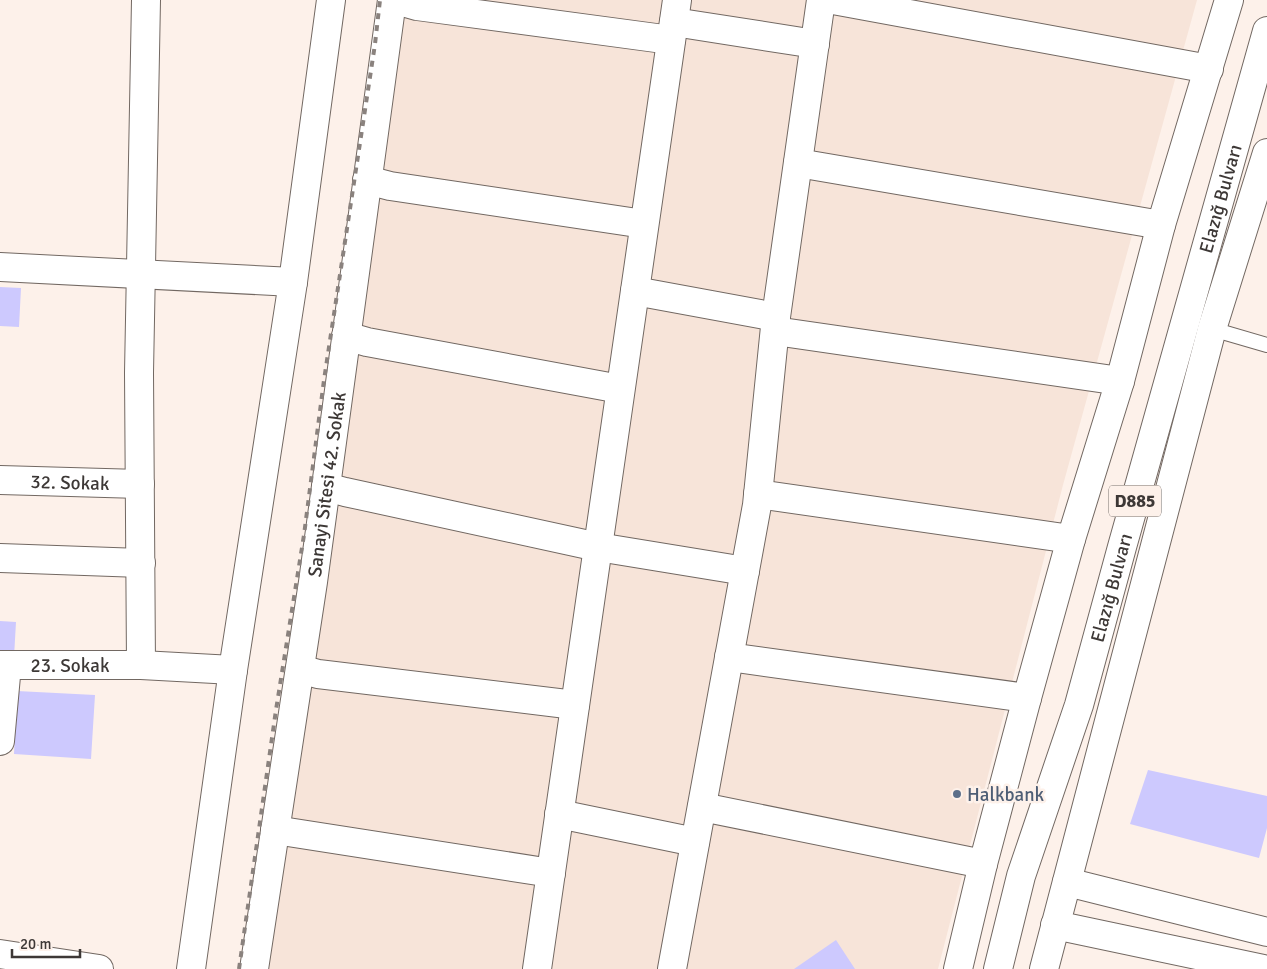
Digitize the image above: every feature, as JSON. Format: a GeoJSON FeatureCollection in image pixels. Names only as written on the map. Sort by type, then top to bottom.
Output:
{"type":"FeatureCollection","features":[{"type":"Feature","properties":{"kind":"main road"},"geometry":{"type":"LineString","coordinates":[[141,665],[139,373],[146,0]]}},
{"type":"Feature","properties":{"kind":"main road"},"geometry":{"type":"LineString","coordinates":[[191,969],[293,282],[332,0]]}},
{"type":"Feature","properties":{"kind":"main road","name":"Sanayi Sitesi 42. Sokak"},"geometry":{"type":"LineString","coordinates":[[254,969],[326,487],[392,0]]}},
{"type":"Feature","properties":{"kind":"main road"},"geometry":{"type":"LineString","coordinates":[[396,0],[417,6],[674,21],[815,44]]}},
{"type":"Feature","properties":{"kind":"main road"},"geometry":{"type":"LineString","coordinates":[[672,969],[758,494],[776,324],[821,0]]}},
{"type":"Feature","properties":{"kind":"main road"},"geometry":{"type":"LineString","coordinates":[[833,0],[1209,69]]}},
{"type":"Feature","properties":{"kind":"main road"},"geometry":{"type":"LineString","coordinates":[[958,969],[1027,698],[1071,539],[1120,381],[1161,225],[1229,0]]}},
{"type":"Feature","properties":{"kind":"main road"},"geometry":{"type":"LineString","coordinates":[[537,969],[674,21]]}},
{"type":"Feature","properties":{"kind":"main road","name":"Elazığ Bulvarı"},"geometry":{"type":"LineString","coordinates":[[998,969],[1021,876],[1079,705],[1267,31]]}},
{"type":"Feature","properties":{"kind":"main road","name":"Elazığ Bulvarı"},"geometry":{"type":"LineString","coordinates":[[1044,969],[1212,329],[1267,153]]}},
{"type":"Feature","properties":{"kind":"main road"},"geometry":{"type":"LineString","coordinates":[[798,163],[1161,225]]}},
{"type":"Feature","properties":{"kind":"main road"},"geometry":{"type":"LineString","coordinates":[[367,180],[390,186],[644,224]]}},
{"type":"Feature","properties":{"kind":"main road"},"geometry":{"type":"LineString","coordinates":[[0,267],[293,282]]}},
{"type":"Feature","properties":{"kind":"main road"},"geometry":{"type":"LineString","coordinates":[[635,291],[776,324],[1120,381]]}},
{"type":"Feature","properties":{"kind":"main road"},"geometry":{"type":"LineString","coordinates":[[346,336],[367,342],[620,389]]}},
{"type":"Feature","properties":{"kind":"main road","name":"32. Sokak"},"geometry":{"type":"LineString","coordinates":[[0,480],[140,484]]}},
{"type":"Feature","properties":{"kind":"main road"},"geometry":{"type":"LineString","coordinates":[[326,487],[598,547],[745,571]]}},
{"type":"Feature","properties":{"kind":"main road"},"geometry":{"type":"LineString","coordinates":[[758,494],[1071,539]]}},
{"type":"Feature","properties":{"kind":"main road"},"geometry":{"type":"LineString","coordinates":[[0,558],[141,562]]}},
{"type":"Feature","properties":{"kind":"main road"},"geometry":{"type":"LineString","coordinates":[[729,657],[1027,698]]}},
{"type":"Feature","properties":{"kind":"main road"},"geometry":{"type":"LineString","coordinates":[[0,741],[3,665]]}},
{"type":"Feature","properties":{"kind":"main road","name":"23. Sokak"},"geometry":{"type":"LineString","coordinates":[[3,665],[141,665],[234,670]]}},
{"type":"Feature","properties":{"kind":"main road"},"geometry":{"type":"LineString","coordinates":[[300,669],[318,674],[575,705]]}},
{"type":"Feature","properties":{"kind":"main road"},"geometry":{"type":"LineString","coordinates":[[702,807],[984,864]]}},
{"type":"Feature","properties":{"kind":"main road"},"geometry":{"type":"LineString","coordinates":[[559,814],[695,842]]}},
{"type":"Feature","properties":{"kind":"main road"},"geometry":{"type":"LineString","coordinates":[[275,830],[551,873]]}},
{"type":"Feature","properties":{"kind":"main road"},"geometry":{"type":"LineString","coordinates":[[1067,882],[1267,932]]}},
{"type":"Feature","properties":{"kind":"main road"},"geometry":{"type":"LineString","coordinates":[[1055,925],[1262,969]]}},
{"type":"Feature","properties":{"kind":"main road"},"geometry":{"type":"LineString","coordinates":[[0,954],[99,969]]}},
{"type":"Feature","properties":{"kind":"lane"},"geometry":{"type":"LineString","coordinates":[[1212,329],[1267,346]]}},
{"type":"Feature","properties":{"kind":"shaded area"},"geometry":{"type":"Polygon","coordinates":[[[401,0],[1197,0],[1063,485],[938,969],[267,969],[401,0]]]}},
{"type":"Feature","properties":{"kind":"building"},"geometry":{"type":"Polygon","coordinates":[[[0,287],[21,288],[19,327],[0,326],[0,287]]]}},
{"type":"Feature","properties":{"kind":"building"},"geometry":{"type":"Polygon","coordinates":[[[0,621],[16,622],[14,657],[0,656],[0,621]]]}},
{"type":"Feature","properties":{"kind":"building"},"geometry":{"type":"Polygon","coordinates":[[[17,691],[95,695],[91,759],[14,754],[17,691]]]}},
{"type":"Feature","properties":{"kind":"building"},"geometry":{"type":"Polygon","coordinates":[[[1148,770],[1267,796],[1267,828],[1259,858],[1130,824],[1148,770]]]}},
{"type":"Feature","properties":{"kind":"building"},"geometry":{"type":"Polygon","coordinates":[[[836,940],[855,969],[794,969],[836,940]]]}},
{"type":"Feature","properties":{"kind":"railway"},"geometry":{"type":"LineString","coordinates":[[239,969],[276,710],[304,535],[324,380],[380,0]]}},
{"type":"Feature","properties":{"kind":"place","name":"Halkbank"},"geometry":{"type":"Point","coordinates":[957,794]}}]}
